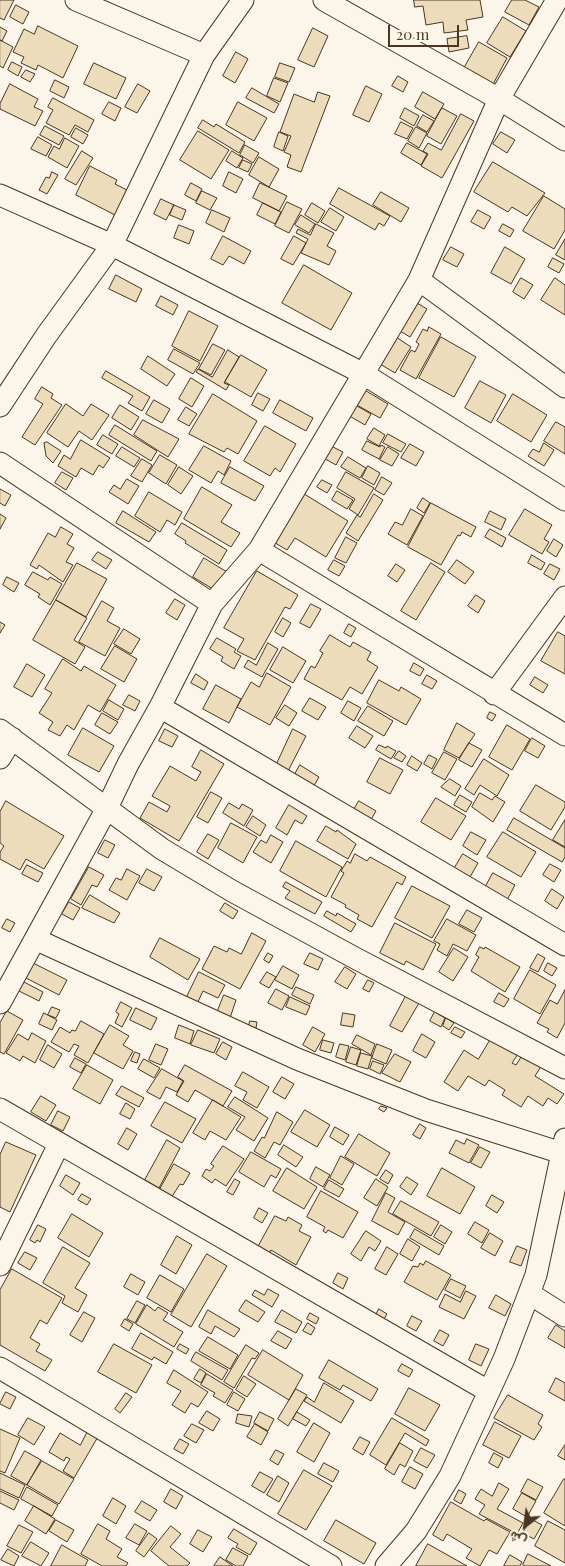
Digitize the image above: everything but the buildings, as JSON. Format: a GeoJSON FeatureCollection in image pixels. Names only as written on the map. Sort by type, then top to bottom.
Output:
{"type":"FeatureCollection","features":[{"type":"Feature","properties":{"kind":"street"},"geometry":{"type":"LineString","coordinates":[[76,0],[204,55]]}},
{"type":"Feature","properties":{"kind":"street"},"geometry":{"type":"LineString","coordinates":[[0,406],[46,336],[112,245],[204,55],[243,0]]}},
{"type":"Feature","properties":{"kind":"street"},"geometry":{"type":"LineString","coordinates":[[324,0],[499,99],[565,140]]}},
{"type":"Feature","properties":{"kind":"street"},"geometry":{"type":"LineString","coordinates":[[0,1003],[106,810],[212,604],[259,550],[362,373],[419,280],[499,99],[557,0]]}},
{"type":"Feature","properties":{"kind":"street"},"geometry":{"type":"LineString","coordinates":[[0,195],[112,245],[362,373],[565,500]]}},
{"type":"Feature","properties":{"kind":"street"},"geometry":{"type":"LineString","coordinates":[[419,280],[565,387]]}},
{"type":"Feature","properties":{"kind":"street"},"geometry":{"type":"LineString","coordinates":[[0,463],[212,604]]}},
{"type":"Feature","properties":{"kind":"street"},"geometry":{"type":"LineString","coordinates":[[259,550],[494,694],[565,735]]}},
{"type":"Feature","properties":{"kind":"street"},"geometry":{"type":"LineString","coordinates":[[494,694],[565,597]]}},
{"type":"Feature","properties":{"kind":"street"},"geometry":{"type":"LineString","coordinates":[[160,708],[565,945]]}},
{"type":"Feature","properties":{"kind":"street"},"geometry":{"type":"LineString","coordinates":[[0,758],[6,734],[106,810],[162,849],[232,891],[565,1068]]}},
{"type":"Feature","properties":{"kind":"street"},"geometry":{"type":"LineString","coordinates":[[35,939],[297,1059],[426,1110],[563,1146],[536,1276],[530,1294],[450,1476],[416,1531],[386,1566]]}},
{"type":"Feature","properties":{"kind":"street"},"geometry":{"type":"LineString","coordinates":[[0,1109],[488,1391]]}},
{"type":"Feature","properties":{"kind":"street"},"geometry":{"type":"LineString","coordinates":[[0,1265],[59,1144]]}},
{"type":"Feature","properties":{"kind":"street"},"geometry":{"type":"LineString","coordinates":[[530,1294],[565,1316]]}},
{"type":"Feature","properties":{"kind":"street"},"geometry":{"type":"LineString","coordinates":[[0,1368],[331,1566]]}}]}
